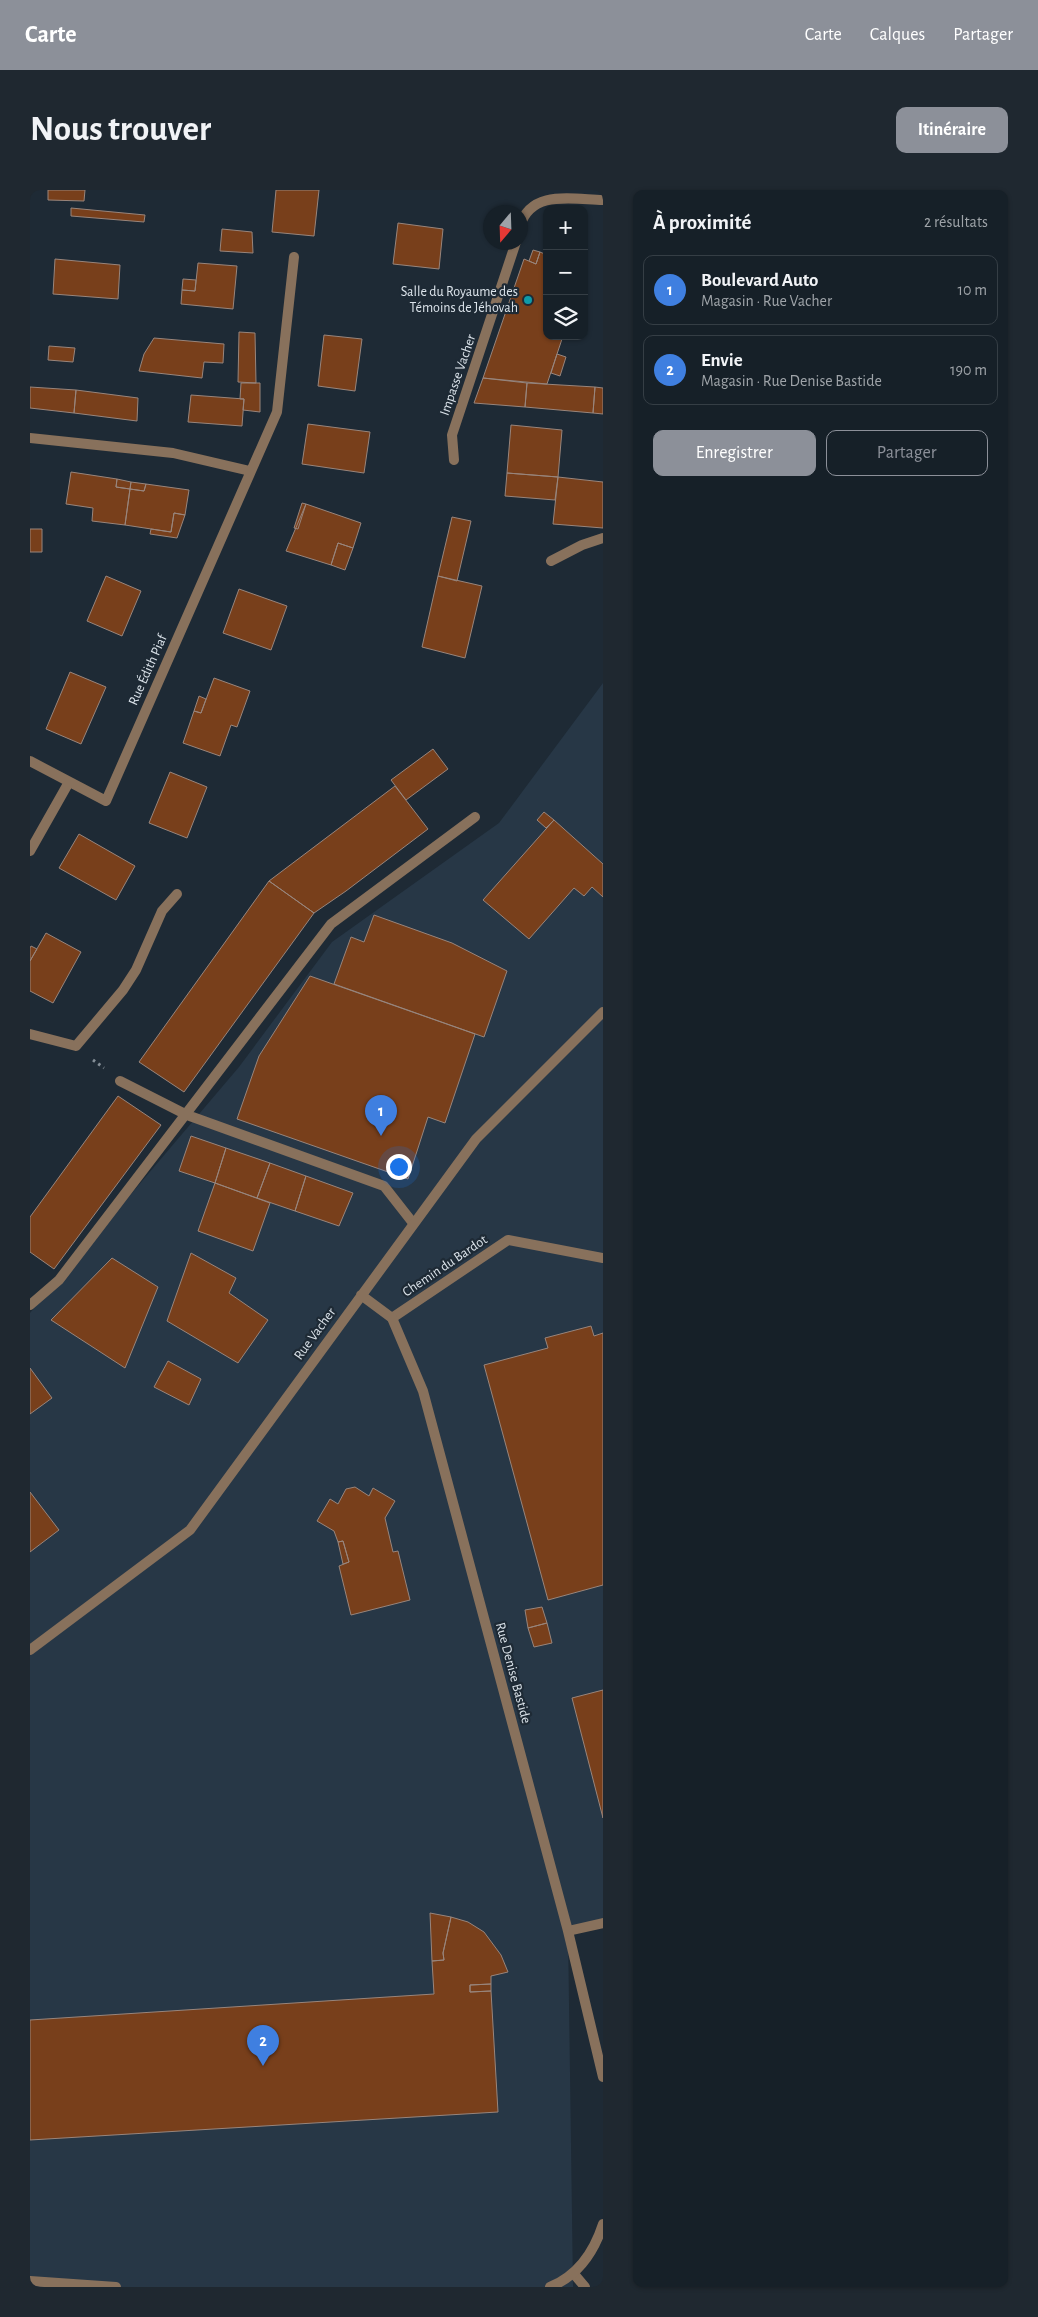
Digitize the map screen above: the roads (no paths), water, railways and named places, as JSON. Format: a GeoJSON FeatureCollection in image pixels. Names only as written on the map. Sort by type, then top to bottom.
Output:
{"type":"FeatureCollection","features":[{"type":"Feature","properties":{"kind":"street"},"geometry":{"type":"LineString","coordinates":[[528,209],[538,199],[555,197],[603,200]]}},
{"type":"Feature","properties":{"kind":"street","name":"Impasse Vacher"},"geometry":{"type":"LineString","coordinates":[[454,460],[452,435],[513,250]]}},
{"type":"Feature","properties":{"kind":"street","name":"Rue Édith Piaf"},"geometry":{"type":"LineString","coordinates":[[30,761],[106,801],[276,412],[294,257]]}},
{"type":"Feature","properties":{"kind":"street"},"geometry":{"type":"LineString","coordinates":[[30,438],[173,454],[250,471]]}},
{"type":"Feature","properties":{"kind":"street"},"geometry":{"type":"LineString","coordinates":[[551,561],[582,545],[603,538]]}},
{"type":"Feature","properties":{"kind":"street"},"geometry":{"type":"LineString","coordinates":[[30,851],[69,782]]}},
{"type":"Feature","properties":{"kind":"street"},"geometry":{"type":"LineString","coordinates":[[30,1305],[59,1280],[188,1114],[331,924],[476,817]]}},
{"type":"Feature","properties":{"kind":"street"},"geometry":{"type":"LineString","coordinates":[[30,1034],[76,1046],[136,970],[162,911],[177,894]]}},
{"type":"Feature","properties":{"kind":"street","name":"Rue Vacher"},"geometry":{"type":"LineString","coordinates":[[30,1650],[190,1530],[476,1139],[603,1012]]}},
{"type":"Feature","properties":{"kind":"street"},"geometry":{"type":"LineString","coordinates":[[120,1081],[188,1114],[384,1186],[413,1224]]}},
{"type":"Feature","properties":{"kind":"street","name":"Chemin du Bardot"},"geometry":{"type":"LineString","coordinates":[[392,1318],[508,1240],[603,1258]]}},
{"type":"Feature","properties":{"kind":"street"},"geometry":{"type":"LineString","coordinates":[[361,1295],[392,1318]]}},
{"type":"Feature","properties":{"kind":"street","name":"Rue Denise Bastide"},"geometry":{"type":"LineString","coordinates":[[392,1318],[423,1391],[568,1931],[603,2077]]}},
{"type":"Feature","properties":{"kind":"street"},"geometry":{"type":"LineString","coordinates":[[568,1931],[603,1923]]}},
{"type":"Feature","properties":{"kind":"street"},"geometry":{"type":"LineString","coordinates":[[550,2287],[574,2274],[597,2243],[603,2224]]}},
{"type":"Feature","properties":{"kind":"street"},"geometry":{"type":"LineString","coordinates":[[574,2274],[585,2287]]}},
{"type":"Feature","properties":{"kind":"street"},"geometry":{"type":"LineString","coordinates":[[30,2281],[116,2287]]}},
{"type":"Feature","properties":{"kind":"place","name":"Salle du Royaume des Témoins de Jéhovah"},"geometry":{"type":"Point","coordinates":[528,300]}},
{"type":"Feature","properties":{"kind":"place","name":"Boulevard Auto"},"geometry":{"type":"Point","coordinates":[381,1136]}},
{"type":"Feature","properties":{"kind":"place","name":"Envie"},"geometry":{"type":"Point","coordinates":[263,2066]}}]}
